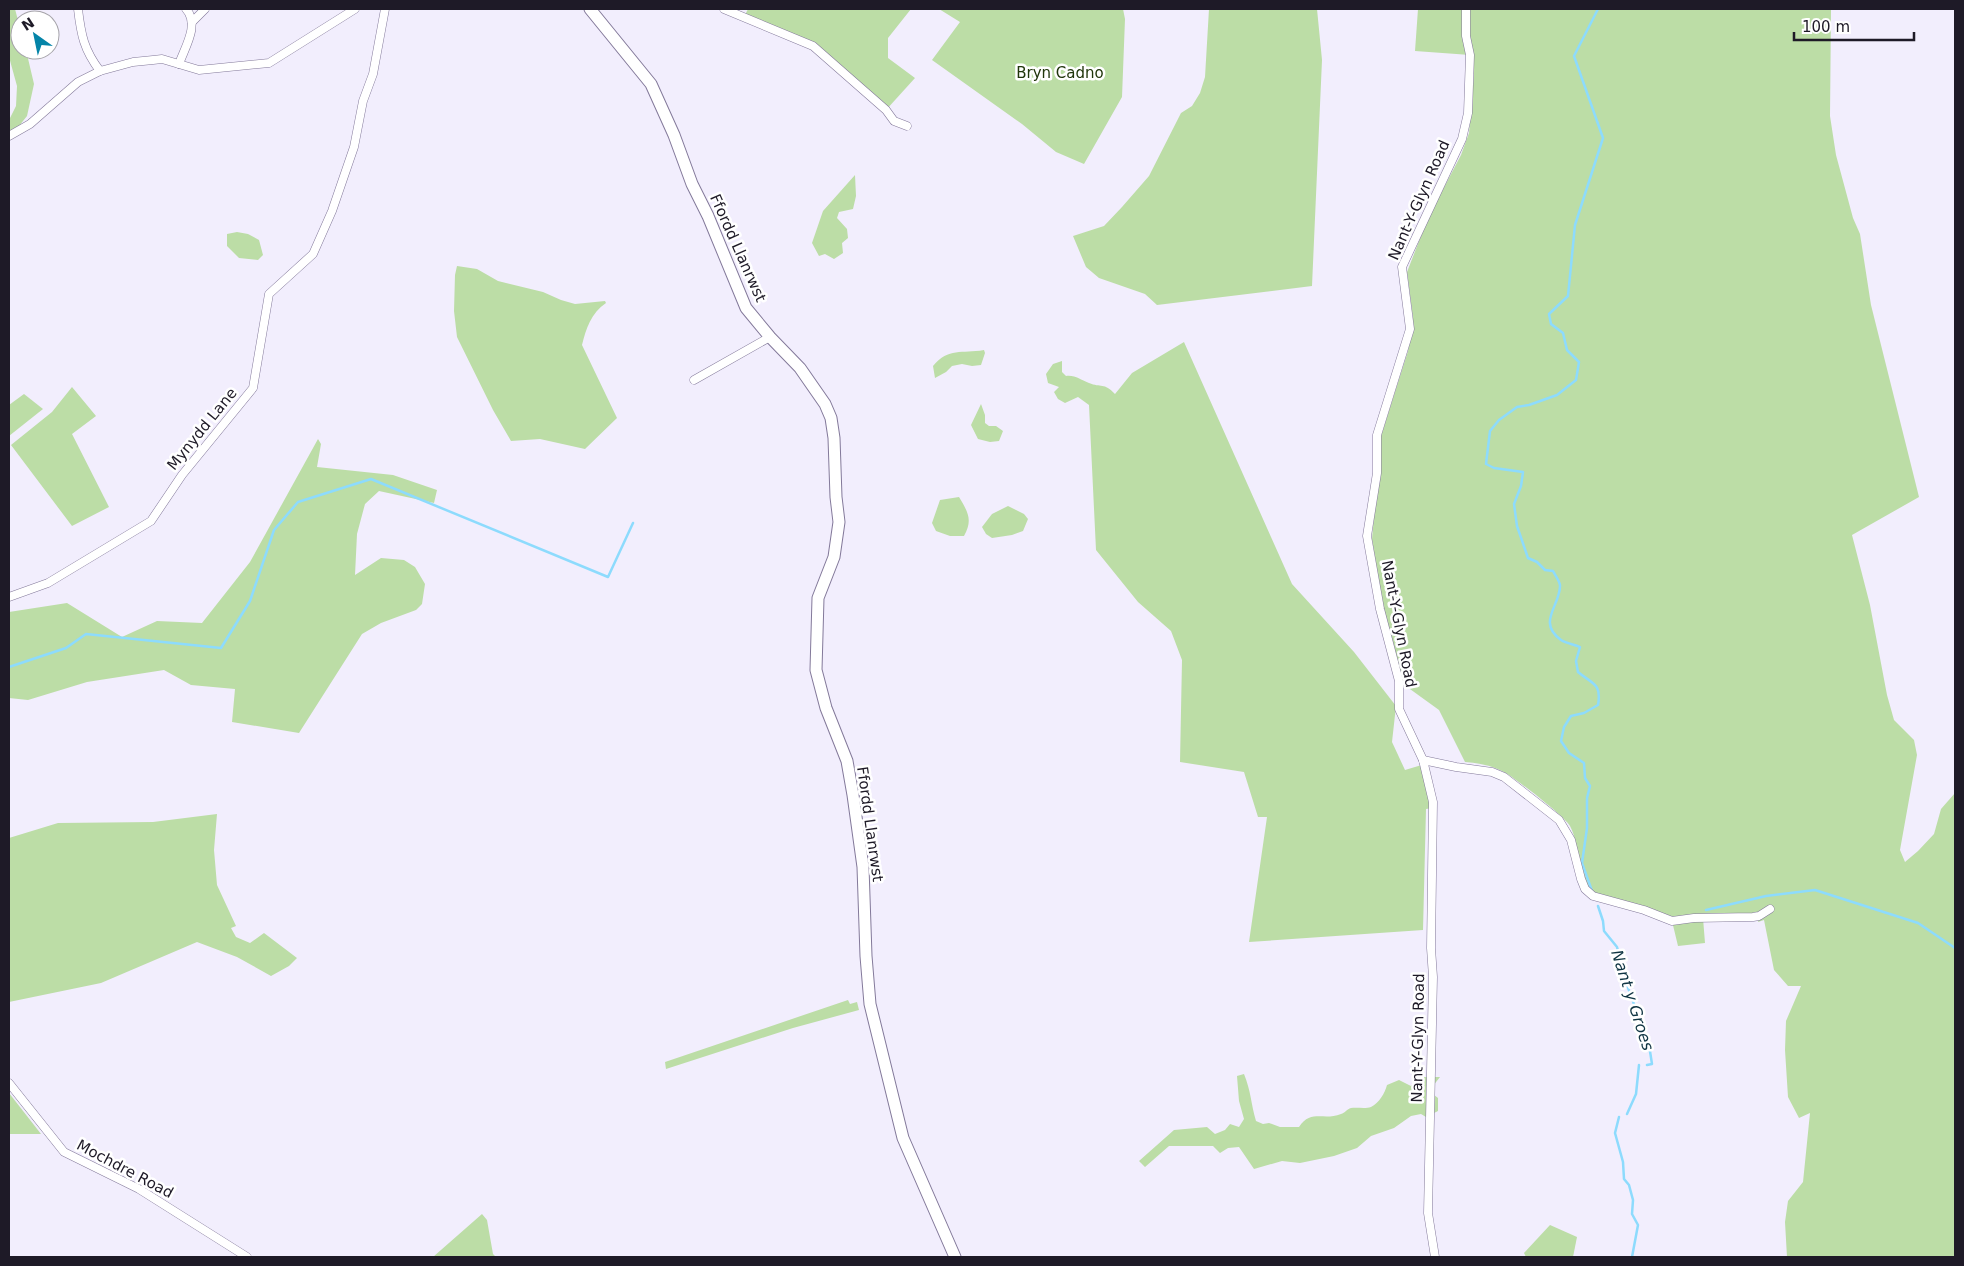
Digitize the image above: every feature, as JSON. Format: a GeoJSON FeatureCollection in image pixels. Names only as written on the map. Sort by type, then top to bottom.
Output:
{"type":"FeatureCollection","features":[{"type":"Feature","properties":{"kind":"main road","name":"Ffordd Llanrwst"},"geometry":{"type":"LineString","coordinates":[[590,9],[651,84],[746,308],[770,337],[800,368],[825,404],[831,418],[834,438],[838,530],[834,557],[818,598],[816,670],[826,708],[846,761],[853,795],[863,868],[866,956],[872,1013],[903,1138],[956,1257]]}},
{"type":"Feature","properties":{"kind":"street"},"geometry":{"type":"LineString","coordinates":[[78,9],[81,35],[90,57],[100,71]]}},
{"type":"Feature","properties":{"kind":"street"},"geometry":{"type":"LineString","coordinates":[[186,9],[190,13],[192,22]]}},
{"type":"Feature","properties":{"kind":"street"},"geometry":{"type":"LineString","coordinates":[[179,64],[192,22],[205,9]]}},
{"type":"Feature","properties":{"kind":"street"},"geometry":{"type":"LineString","coordinates":[[9,136],[30,124],[78,82],[100,71],[133,62],[153,60],[162,60],[200,70],[269,63],[355,9]]}},
{"type":"Feature","properties":{"kind":"street","name":"Mynydd Lane"},"geometry":{"type":"LineString","coordinates":[[9,597],[48,583],[151,521],[182,474],[253,388],[269,294],[312,254],[332,211],[354,147],[363,102],[372,74],[385,9]]}},
{"type":"Feature","properties":{"kind":"street"},"geometry":{"type":"LineString","coordinates":[[724,9],[813,46],[886,110],[894,121],[907,126]]}},
{"type":"Feature","properties":{"kind":"street","name":"Nant-Y-Glyn Road"},"geometry":{"type":"LineString","coordinates":[[1435,1257],[1428,1213],[1433,977],[1431,948],[1433,802],[1423,760],[1399,709],[1399,681],[1380,609],[1368,536],[1377,473],[1378,435],[1410,329],[1402,267],[1462,139],[1468,113],[1470,55],[1466,36],[1466,9]]}},
{"type":"Feature","properties":{"kind":"street"},"geometry":{"type":"LineString","coordinates":[[694,380],[770,337]]}},
{"type":"Feature","properties":{"kind":"street"},"geometry":{"type":"LineString","coordinates":[[1423,760],[1498,774],[1558,820],[1571,840],[1580,879],[1585,889],[1593,896],[1644,910],[1672,922],[1694,918],[1759,916],[1770,909]]}},
{"type":"Feature","properties":{"kind":"street","name":"Mochdre Road"},"geometry":{"type":"LineString","coordinates":[[9,1083],[64,1152],[140,1189],[247,1257]]}},
{"type":"Feature","properties":{"kind":"green space"},"geometry":{"type":"Polygon","coordinates":[[[9,9],[15,9],[10,10],[10,60],[28,60],[34,84],[27,116],[15,131],[9,132],[9,120],[16,106],[17,86],[9,57],[9,9]]]}},
{"type":"Feature","properties":{"kind":"green space"},"geometry":{"type":"Polygon","coordinates":[[[748,9],[911,9],[888,38],[888,58],[915,78],[886,110],[813,46],[744,17],[748,9]]]}},
{"type":"Feature","properties":{"kind":"green space","name":"Bryn Cadno"},"geometry":{"type":"Polygon","coordinates":[[[939,9],[1123,9],[1125,19],[1122,97],[1084,164],[1056,152],[1022,124],[932,60],[960,22],[939,9]]]}},
{"type":"Feature","properties":{"kind":"green space"},"geometry":{"type":"Polygon","coordinates":[[[1209,9],[1317,9],[1322,60],[1312,286],[1157,305],[1145,294],[1099,278],[1086,267],[1073,236],[1104,226],[1122,207],[1149,176],[1181,113],[1192,106],[1200,93],[1205,77],[1209,9]]]}},
{"type":"Feature","properties":{"kind":"green space"},"geometry":{"type":"Polygon","coordinates":[[[1418,9],[1464,9],[1470,36],[1469,9],[1831,9],[1830,116],[1836,155],[1853,218],[1860,234],[1871,305],[1919,497],[1852,535],[1870,605],[1887,695],[1894,720],[1914,740],[1917,755],[1900,850],[1905,862],[1934,834],[1941,809],[1955,793],[1955,1257],[1787,1257],[1785,1222],[1788,1201],[1803,1182],[1810,1113],[1799,1118],[1788,1097],[1785,1050],[1786,1021],[1801,986],[1788,986],[1774,970],[1764,920],[1758,922],[1759,916],[1703,918],[1705,943],[1678,946],[1672,921],[1593,896],[1586,889],[1582,881],[1574,835],[1566,821],[1508,774],[1488,766],[1465,762],[1439,710],[1403,684],[1382,604],[1372,539],[1381,436],[1408,351],[1413,318],[1407,272],[1428,218],[1461,155],[1469,133],[1474,74],[1470,76],[1470,55],[1415,51],[1418,9]]]}},
{"type":"Feature","properties":{"kind":"green space"},"geometry":{"type":"Polygon","coordinates":[[[855,175],[856,196],[853,209],[839,212],[837,218],[847,229],[848,238],[842,243],[843,253],[834,259],[825,254],[819,256],[812,243],[823,211],[855,175]]]}},
{"type":"Feature","properties":{"kind":"green space"},"geometry":{"type":"Polygon","coordinates":[[[237,232],[248,234],[259,240],[263,255],[258,260],[239,258],[227,246],[227,234],[237,232]]]}},
{"type":"Feature","properties":{"kind":"green space"},"geometry":{"type":"Polygon","coordinates":[[[457,266],[477,269],[498,281],[543,292],[575,304],[605,301],[606,303],[596,312],[590,322],[582,345],[617,418],[585,449],[540,439],[511,441],[493,410],[457,337],[454,311],[457,266]]]}},
{"type":"Feature","properties":{"kind":"green space"},"geometry":{"type":"Polygon","coordinates":[[[1184,342],[1292,584],[1354,652],[1396,706],[1392,742],[1405,770],[1425,764],[1433,808],[1426,809],[1423,930],[1249,942],[1267,817],[1258,817],[1244,772],[1180,762],[1182,660],[1171,631],[1138,602],[1096,550],[1089,405],[1078,397],[1065,403],[1058,399],[1054,392],[1059,387],[1048,383],[1046,374],[1053,364],[1062,361],[1062,372],[1066,376],[1105,387],[1115,394],[1132,373],[1184,342]]]}},
{"type":"Feature","properties":{"kind":"green space"},"geometry":{"type":"Polygon","coordinates":[[[984,350],[985,353],[981,365],[962,364],[952,366],[935,378],[933,366],[944,356],[956,352],[984,350]]]}},
{"type":"Feature","properties":{"kind":"green space"},"geometry":{"type":"Polygon","coordinates":[[[72,387],[96,416],[72,434],[109,507],[72,526],[11,445],[52,412],[72,387]]]}},
{"type":"Feature","properties":{"kind":"green space"},"geometry":{"type":"Polygon","coordinates":[[[24,394],[43,409],[9,436],[9,405],[24,394]]]}},
{"type":"Feature","properties":{"kind":"green space"},"geometry":{"type":"Polygon","coordinates":[[[981,404],[985,415],[985,423],[989,426],[996,426],[1003,431],[999,441],[990,442],[978,439],[971,425],[981,404]]]}},
{"type":"Feature","properties":{"kind":"green space"},"geometry":{"type":"Polygon","coordinates":[[[318,439],[321,444],[317,467],[393,475],[437,490],[434,503],[379,491],[365,504],[357,534],[355,575],[381,558],[404,560],[415,567],[425,584],[422,604],[416,610],[381,623],[362,634],[299,733],[232,722],[235,689],[191,685],[164,670],[87,682],[28,700],[9,698],[9,612],[67,603],[122,637],[157,621],[202,623],[250,562],[318,439]]]}},
{"type":"Feature","properties":{"kind":"green space"},"geometry":{"type":"Polygon","coordinates":[[[959,497],[965,507],[969,521],[964,536],[950,536],[936,531],[932,523],[940,500],[959,497]]]}},
{"type":"Feature","properties":{"kind":"green space"},"geometry":{"type":"Polygon","coordinates":[[[1008,506],[1024,514],[1028,519],[1023,531],[992,538],[986,534],[982,527],[992,514],[1008,506]]]}},
{"type":"Feature","properties":{"kind":"green space"},"geometry":{"type":"Polygon","coordinates":[[[217,814],[214,850],[217,885],[236,926],[231,928],[236,937],[250,943],[264,933],[297,958],[289,966],[271,976],[237,957],[197,942],[101,983],[9,1002],[9,838],[58,823],[153,822],[217,814]]]}},
{"type":"Feature","properties":{"kind":"green space"},"geometry":{"type":"Polygon","coordinates":[[[848,1000],[850,1004],[857,1002],[859,1010],[793,1028],[666,1069],[665,1062],[848,1000]]]}},
{"type":"Feature","properties":{"kind":"green space"},"geometry":{"type":"Polygon","coordinates":[[[1244,1074],[1256,1121],[1263,1124],[1269,1123],[1280,1127],[1299,1127],[1308,1118],[1335,1116],[1351,1108],[1371,1107],[1381,1098],[1387,1085],[1399,1080],[1411,1086],[1419,1077],[1440,1077],[1429,1091],[1438,1098],[1438,1111],[1426,1117],[1421,1114],[1411,1116],[1394,1128],[1371,1136],[1357,1148],[1334,1156],[1300,1163],[1282,1161],[1254,1169],[1239,1147],[1228,1148],[1220,1153],[1213,1146],[1169,1146],[1145,1167],[1139,1161],[1174,1130],[1207,1127],[1215,1134],[1225,1130],[1230,1124],[1239,1127],[1244,1119],[1239,1101],[1237,1076],[1244,1074]]]}},
{"type":"Feature","properties":{"kind":"green space"},"geometry":{"type":"Polygon","coordinates":[[[9,1093],[41,1134],[9,1134],[9,1093]]]}},
{"type":"Feature","properties":{"kind":"green space"},"geometry":{"type":"Polygon","coordinates":[[[482,1214],[487,1220],[493,1254],[496,1257],[433,1257],[482,1214]]]}},
{"type":"Feature","properties":{"kind":"green space"},"geometry":{"type":"Polygon","coordinates":[[[1550,1225],[1577,1237],[1573,1257],[1526,1257],[1524,1253],[1550,1225]]]}},
{"type":"Feature","properties":{"kind":"waterway","name":"Nant y Groes"},"geometry":{"type":"LineString","coordinates":[[1592,891],[1582,863],[1587,828],[1587,798],[1590,786],[1585,778],[1584,763],[1569,753],[1561,741],[1564,727],[1571,716],[1584,713],[1598,705],[1599,692],[1595,685],[1578,672],[1576,661],[1580,647],[1561,640],[1550,627],[1551,613],[1557,600],[1560,585],[1553,571],[1545,570],[1537,562],[1528,558],[1517,526],[1514,504],[1521,486],[1523,472],[1494,468],[1486,464],[1490,431],[1499,420],[1517,407],[1529,405],[1557,395],[1576,380],[1579,362],[1567,350],[1563,333],[1551,324],[1549,314],[1568,296],[1575,225],[1603,138],[1574,56],[1598,9]]}},
{"type":"Feature","properties":{"kind":"waterway"},"geometry":{"type":"LineString","coordinates":[[9,667],[66,648],[86,634],[221,648],[250,601],[274,530],[298,502],[371,479],[608,577],[633,523]]}},
{"type":"Feature","properties":{"kind":"waterway"},"geometry":{"type":"LineString","coordinates":[[1706,910],[1766,896],[1815,890],[1918,923],[1955,948]]}},
{"type":"Feature","properties":{"kind":"waterway","name":"Nant y Groes"},"geometry":{"type":"LineString","coordinates":[[1598,906],[1604,931],[1617,947],[1627,985],[1649,1045],[1652,1064],[1647,1065]]}},
{"type":"Feature","properties":{"kind":"waterway","name":"Nant y Groes"},"geometry":{"type":"LineString","coordinates":[[1627,1114],[1636,1094],[1639,1065]]}},
{"type":"Feature","properties":{"kind":"waterway","name":"Nant y Groes"},"geometry":{"type":"LineString","coordinates":[[1619,1117],[1615,1133],[1623,1162],[1624,1179],[1629,1185],[1633,1200],[1632,1214],[1638,1225],[1632,1257]]}}]}
